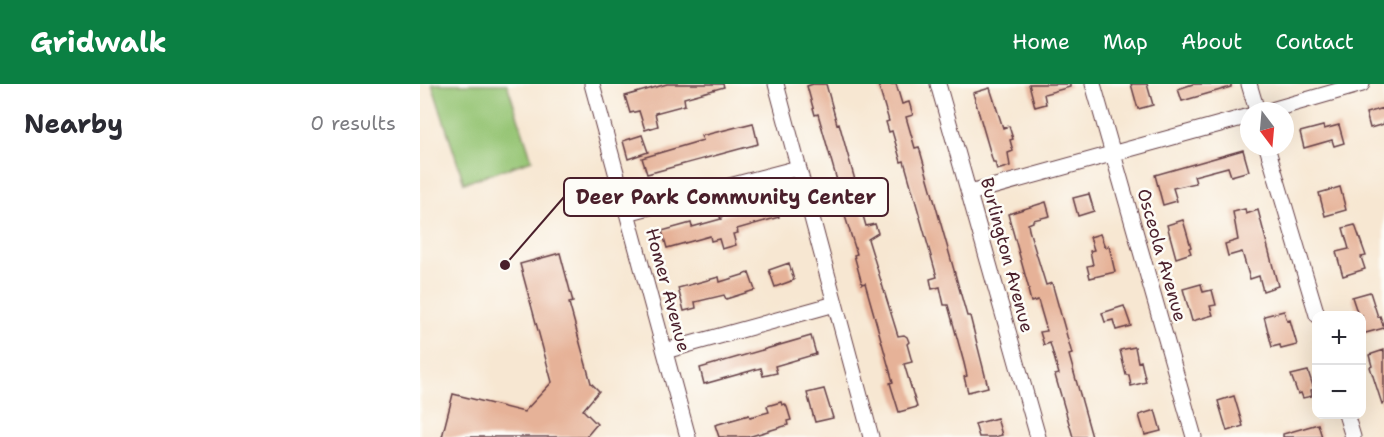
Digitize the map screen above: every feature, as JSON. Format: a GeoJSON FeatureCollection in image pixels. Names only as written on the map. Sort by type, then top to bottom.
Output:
{"type":"FeatureCollection","features":[{"type":"Feature","properties":{"kind":"street","name":"Homer Avenue"},"geometry":{"type":"LineString","coordinates":[[592,84],[688,437]]}},
{"type":"Feature","properties":{"kind":"street"},"geometry":{"type":"LineString","coordinates":[[776,84],[871,437]]}},
{"type":"Feature","properties":{"kind":"street","name":"Burlington Avenue"},"geometry":{"type":"LineString","coordinates":[[938,84],[1038,437]]}},
{"type":"Feature","properties":{"kind":"street","name":"Osceola Avenue"},"geometry":{"type":"LineString","coordinates":[[1093,84],[1194,437]]}},
{"type":"Feature","properties":{"kind":"street"},"geometry":{"type":"LineString","coordinates":[[1249,84],[1254,102]]}},
{"type":"Feature","properties":{"kind":"street"},"geometry":{"type":"LineString","coordinates":[[1294,104],[1362,84]]}},
{"type":"Feature","properties":{"kind":"street"},"geometry":{"type":"LineString","coordinates":[[970,193],[1240,119]]}},
{"type":"Feature","properties":{"kind":"street"},"geometry":{"type":"LineString","coordinates":[[1271,156],[1316,311]]}},
{"type":"Feature","properties":{"kind":"street"},"geometry":{"type":"LineString","coordinates":[[627,213],[798,168]]}},
{"type":"Feature","properties":{"kind":"street"},"geometry":{"type":"LineString","coordinates":[[665,351],[835,304]]}},
{"type":"Feature","properties":{"kind":"street"},"geometry":{"type":"LineString","coordinates":[[1348,419],[1353,437]]}},
{"type":"Feature","properties":{"kind":"green space"},"geometry":{"type":"Polygon","coordinates":[[[432,84],[507,84],[532,160],[464,183],[432,84]]]}},
{"type":"Feature","properties":{"kind":"building"},"geometry":{"type":"Polygon","coordinates":[[[667,84],[723,84],[724,87],[684,98],[685,105],[655,113],[658,126],[645,130],[639,111],[630,113],[625,96],[667,84]]]}},
{"type":"Feature","properties":{"kind":"building"},"geometry":{"type":"Polygon","coordinates":[[[826,84],[859,194],[857,195],[866,226],[875,224],[878,233],[868,239],[898,336],[904,335],[909,342],[907,344],[912,362],[904,364],[917,407],[899,412],[890,383],[893,382],[865,283],[862,284],[854,255],[857,254],[844,213],[846,212],[818,114],[815,115],[807,86],[826,84]]]}},
{"type":"Feature","properties":{"kind":"building"},"geometry":{"type":"Polygon","coordinates":[[[878,84],[896,84],[902,104],[909,102],[913,115],[906,117],[915,148],[919,147],[967,316],[970,316],[988,387],[968,392],[964,377],[967,376],[948,305],[944,305],[940,287],[932,289],[930,279],[937,277],[904,161],[901,162],[892,131],[889,132],[886,122],[889,121],[878,84]]]}},
{"type":"Feature","properties":{"kind":"building"},"geometry":{"type":"Polygon","coordinates":[[[1029,84],[1070,84],[1070,87],[1044,94],[1046,104],[1035,107],[1029,84]]]}},
{"type":"Feature","properties":{"kind":"building"},"geometry":{"type":"Polygon","coordinates":[[[1131,84],[1147,84],[1153,105],[1138,109],[1131,84]]]}},
{"type":"Feature","properties":{"kind":"building"},"geometry":{"type":"Polygon","coordinates":[[[1193,84],[1231,84],[1231,87],[1182,101],[1178,89],[1193,84]]]}},
{"type":"Feature","properties":{"kind":"building"},"geometry":{"type":"Polygon","coordinates":[[[990,88],[1003,128],[1009,126],[1013,139],[1010,140],[1013,151],[1008,153],[1010,166],[997,170],[973,93],[990,88]]]}},
{"type":"Feature","properties":{"kind":"building"},"geometry":{"type":"Polygon","coordinates":[[[1384,108],[1384,124],[1370,128],[1366,113],[1384,108]]]}},
{"type":"Feature","properties":{"kind":"building"},"geometry":{"type":"Polygon","coordinates":[[[753,123],[758,144],[647,174],[642,158],[703,140],[701,136],[753,123]]]}},
{"type":"Feature","properties":{"kind":"building"},"geometry":{"type":"Polygon","coordinates":[[[1339,125],[1344,143],[1334,146],[1332,140],[1304,148],[1300,132],[1323,126],[1324,129],[1339,125]]]}},
{"type":"Feature","properties":{"kind":"building"},"geometry":{"type":"Polygon","coordinates":[[[642,135],[648,152],[628,159],[623,141],[642,135]]]}},
{"type":"Feature","properties":{"kind":"building"},"geometry":{"type":"Polygon","coordinates":[[[1240,151],[1240,156],[1245,156],[1249,171],[1231,176],[1228,167],[1194,176],[1196,183],[1173,188],[1177,201],[1163,205],[1155,175],[1240,151]]]}},
{"type":"Feature","properties":{"kind":"building"},"geometry":{"type":"Polygon","coordinates":[[[1340,187],[1346,210],[1325,216],[1319,193],[1340,187]]]}},
{"type":"Feature","properties":{"kind":"building"},"geometry":{"type":"Polygon","coordinates":[[[1089,194],[1094,211],[1078,216],[1073,198],[1089,194]]]}},
{"type":"Feature","properties":{"kind":"building"},"geometry":{"type":"Polygon","coordinates":[[[775,202],[779,217],[737,229],[738,233],[733,234],[736,245],[722,249],[719,239],[711,241],[710,236],[667,248],[662,231],[691,223],[692,227],[775,202]]]}},
{"type":"Feature","properties":{"kind":"building"},"geometry":{"type":"Polygon","coordinates":[[[1046,202],[1050,216],[1033,220],[1028,224],[1029,230],[1046,285],[1052,283],[1092,437],[1073,437],[1055,375],[1059,374],[1050,343],[1044,345],[1040,332],[1047,331],[1038,300],[1031,302],[1008,214],[1046,202]]]}},
{"type":"Feature","properties":{"kind":"building"},"geometry":{"type":"Polygon","coordinates":[[[1245,209],[1246,214],[1258,210],[1278,286],[1263,291],[1259,276],[1250,279],[1242,252],[1228,256],[1225,244],[1238,240],[1233,212],[1245,209]]]}},
{"type":"Feature","properties":{"kind":"building"},"geometry":{"type":"Polygon","coordinates":[[[1183,220],[1191,253],[1176,258],[1167,225],[1183,220]]]}},
{"type":"Feature","properties":{"kind":"building"},"geometry":{"type":"Polygon","coordinates":[[[1355,225],[1366,256],[1361,257],[1365,269],[1343,276],[1336,252],[1349,249],[1343,228],[1355,225]]]}},
{"type":"Feature","properties":{"kind":"building"},"geometry":{"type":"Polygon","coordinates":[[[1100,234],[1105,247],[1109,246],[1115,272],[1090,278],[1087,266],[1093,265],[1090,251],[1094,250],[1090,237],[1100,234]]]}},
{"type":"Feature","properties":{"kind":"building"},"geometry":{"type":"Polygon","coordinates":[[[560,253],[573,302],[569,303],[591,383],[599,391],[583,410],[597,424],[586,437],[442,437],[453,394],[524,412],[552,382],[520,264],[560,253]]]}},
{"type":"Feature","properties":{"kind":"building"},"geometry":{"type":"Polygon","coordinates":[[[789,263],[794,280],[775,287],[769,270],[789,263]]]}},
{"type":"Feature","properties":{"kind":"building"},"geometry":{"type":"Polygon","coordinates":[[[749,273],[755,290],[726,299],[724,295],[695,302],[696,308],[684,311],[678,288],[719,277],[720,282],[749,273]]]}},
{"type":"Feature","properties":{"kind":"building"},"geometry":{"type":"Polygon","coordinates":[[[1201,284],[1203,292],[1212,290],[1216,305],[1210,306],[1213,315],[1192,321],[1183,289],[1201,284]]]}},
{"type":"Feature","properties":{"kind":"building"},"geometry":{"type":"Polygon","coordinates":[[[1370,292],[1384,328],[1366,333],[1366,311],[1357,311],[1352,297],[1370,292]]]}},
{"type":"Feature","properties":{"kind":"building"},"geometry":{"type":"Polygon","coordinates":[[[1124,306],[1131,326],[1116,330],[1113,320],[1105,322],[1102,313],[1124,306]]]}},
{"type":"Feature","properties":{"kind":"building"},"geometry":{"type":"Polygon","coordinates":[[[1284,311],[1287,321],[1290,320],[1297,345],[1281,349],[1280,345],[1272,347],[1264,316],[1284,311]]]}},
{"type":"Feature","properties":{"kind":"building"},"geometry":{"type":"Polygon","coordinates":[[[811,336],[816,354],[775,366],[777,373],[763,376],[761,368],[704,384],[700,368],[811,336]]]}},
{"type":"Feature","properties":{"kind":"building"},"geometry":{"type":"Polygon","coordinates":[[[1135,347],[1146,382],[1131,386],[1120,350],[1135,347]]]}},
{"type":"Feature","properties":{"kind":"building"},"geometry":{"type":"Polygon","coordinates":[[[1384,350],[1384,403],[1382,404],[1370,367],[1372,366],[1369,355],[1384,350]]]}},
{"type":"Feature","properties":{"kind":"building"},"geometry":{"type":"Polygon","coordinates":[[[1308,371],[1312,383],[1312,396],[1303,398],[1301,393],[1298,394],[1291,375],[1308,371]]]}},
{"type":"Feature","properties":{"kind":"building"},"geometry":{"type":"Polygon","coordinates":[[[824,389],[833,418],[815,422],[807,393],[824,389]]]}},
{"type":"Feature","properties":{"kind":"building"},"geometry":{"type":"Polygon","coordinates":[[[1234,396],[1243,426],[1227,431],[1218,401],[1234,396]]]}},
{"type":"Feature","properties":{"kind":"building"},"geometry":{"type":"Polygon","coordinates":[[[781,402],[787,407],[791,420],[787,421],[788,425],[748,437],[719,437],[715,425],[769,412],[767,406],[781,402]]]}},
{"type":"Feature","properties":{"kind":"building"},"geometry":{"type":"Polygon","coordinates":[[[1155,410],[1161,431],[1145,435],[1139,415],[1155,410]]]}},
{"type":"Feature","properties":{"kind":"building"},"geometry":{"type":"Polygon","coordinates":[[[997,418],[1002,435],[979,437],[975,424],[997,418]]]}},
{"type":"Feature","properties":{"kind":"building"},"geometry":{"type":"Polygon","coordinates":[[[1318,424],[1322,437],[1283,437],[1283,434],[1318,424]]]}},
{"type":"Feature","properties":{"kind":"place","name":"Deer Park Community Center"},"geometry":{"type":"Point","coordinates":[505,265]}}]}
